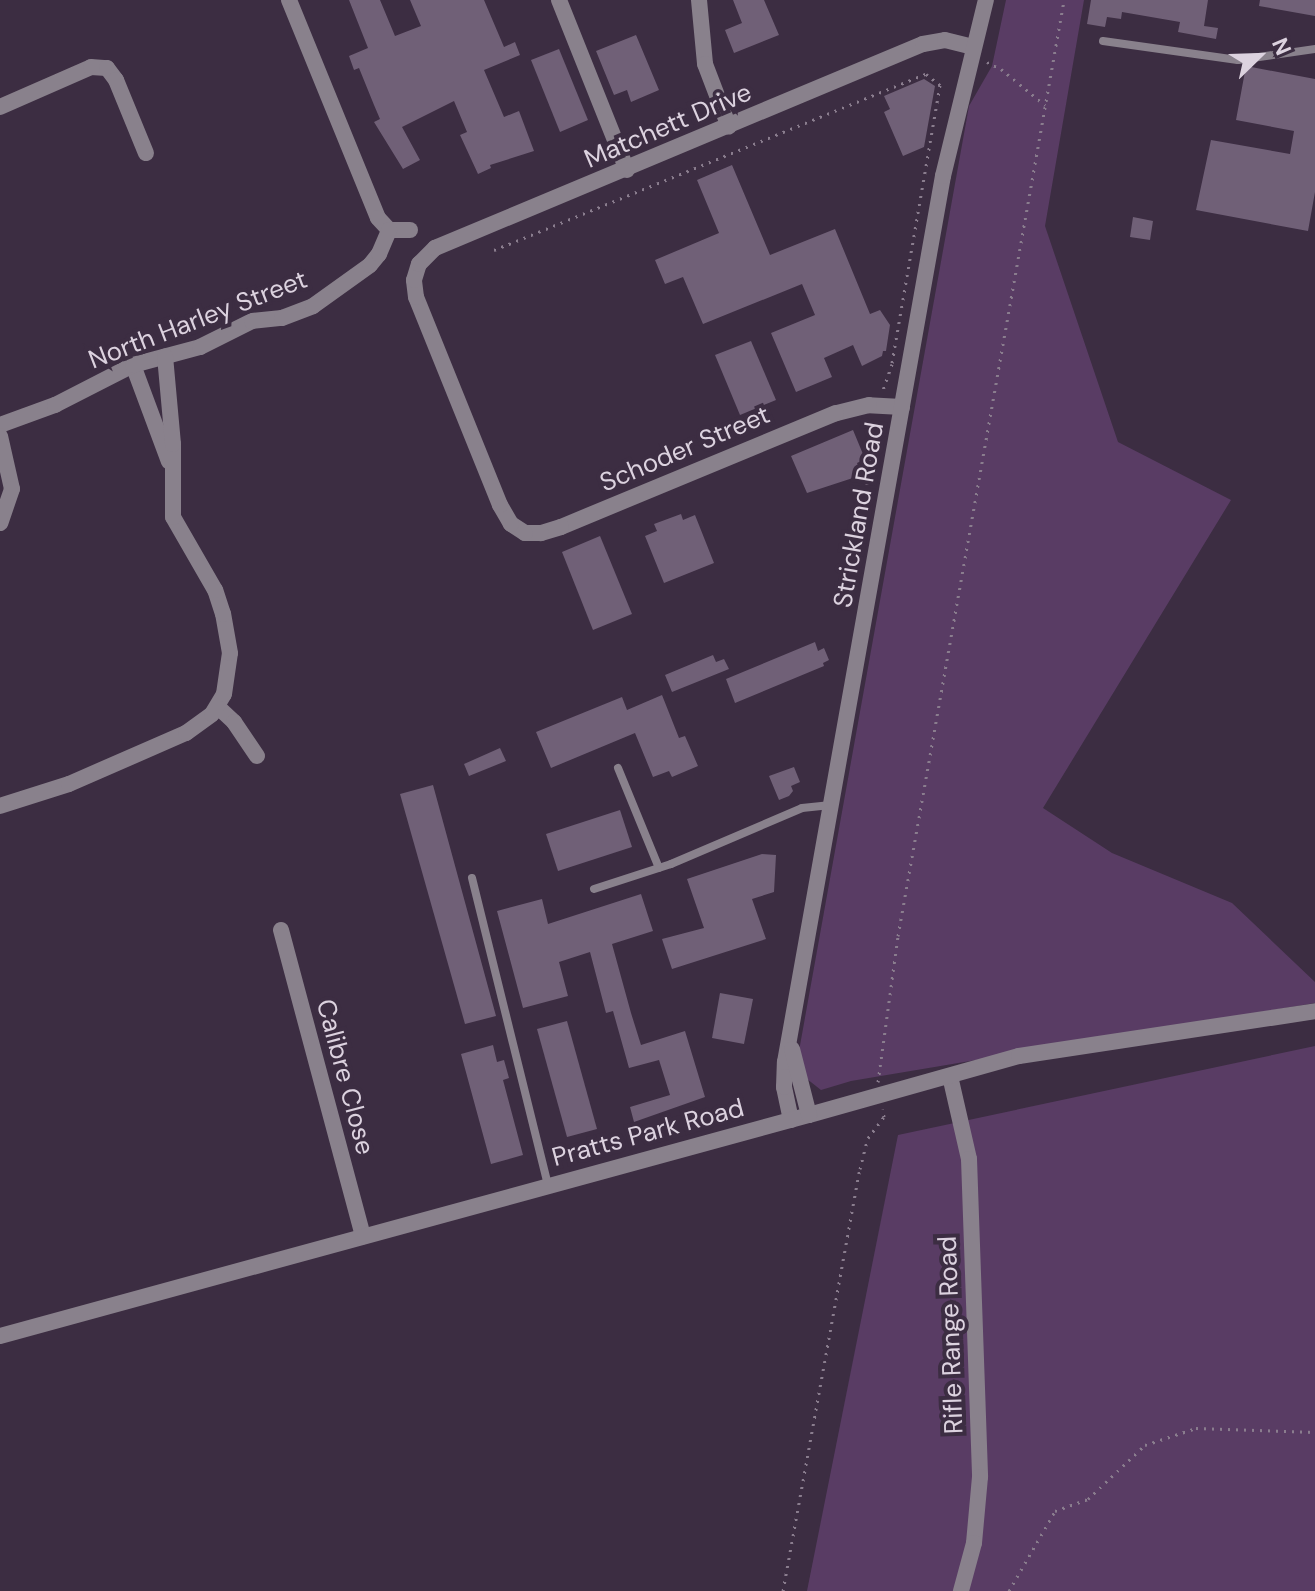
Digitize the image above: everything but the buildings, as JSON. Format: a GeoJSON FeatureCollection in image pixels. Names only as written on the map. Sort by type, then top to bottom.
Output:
{"type":"FeatureCollection","features":[{"type":"Feature","properties":{"kind":"street"},"geometry":{"type":"LineString","coordinates":[[289,0],[378,218],[389,230],[410,230]]}},
{"type":"Feature","properties":{"kind":"street"},"geometry":{"type":"LineString","coordinates":[[559,0],[627,170]]}},
{"type":"Feature","properties":{"kind":"street"},"geometry":{"type":"LineString","coordinates":[[699,0],[705,64],[729,127]]}},
{"type":"Feature","properties":{"kind":"street","name":"Strickland Road"},"geometry":{"type":"LineString","coordinates":[[791,1120],[784,1077],[945,166],[986,0]]}},
{"type":"Feature","properties":{"kind":"street","name":"Matchett Drive"},"geometry":{"type":"LineString","coordinates":[[500,505],[416,297],[415,272],[423,258],[435,248],[923,44],[945,40],[972,51]]}},
{"type":"Feature","properties":{"kind":"street"},"geometry":{"type":"LineString","coordinates":[[0,107],[91,67],[107,68],[116,80],[146,153]]}},
{"type":"Feature","properties":{"kind":"street","name":"North Harley Street"},"geometry":{"type":"LineString","coordinates":[[0,425],[43,411],[133,365],[200,347],[252,321],[282,318],[313,306],[370,265],[379,254],[389,230]]}},
{"type":"Feature","properties":{"kind":"street"},"geometry":{"type":"LineString","coordinates":[[0,806],[69,784],[173,739],[205,721],[218,707],[229,666],[227,627],[215,590],[176,525],[165,356]]}},
{"type":"Feature","properties":{"kind":"street"},"geometry":{"type":"LineString","coordinates":[[133,365],[171,467]]}},
{"type":"Feature","properties":{"kind":"street","name":"Schoder Street"},"geometry":{"type":"LineString","coordinates":[[500,505],[517,530],[532,534],[552,531],[834,413],[880,404],[902,407]]}},
{"type":"Feature","properties":{"kind":"street"},"geometry":{"type":"LineString","coordinates":[[0,436],[12,489],[0,523]]}},
{"type":"Feature","properties":{"kind":"street"},"geometry":{"type":"LineString","coordinates":[[218,707],[234,722],[257,756]]}},
{"type":"Feature","properties":{"kind":"street","name":"Calibre Close"},"geometry":{"type":"LineString","coordinates":[[281,930],[363,1236]]}},
{"type":"Feature","properties":{"kind":"street","name":"Pratts Park Road"},"geometry":{"type":"LineString","coordinates":[[0,1336],[1019,1056],[1315,1011]]}},
{"type":"Feature","properties":{"kind":"street","name":"Strickland Road"},"geometry":{"type":"LineString","coordinates":[[791,1040],[809,1115]]}},
{"type":"Feature","properties":{"kind":"street","name":"Rifle Range Road"},"geometry":{"type":"LineString","coordinates":[[950,1076],[969,1159],[980,1477],[974,1543],[961,1591]]}},
{"type":"Feature","properties":{"kind":"lane"},"geometry":{"type":"LineString","coordinates":[[1103,41],[1238,60],[1315,49]]}},
{"type":"Feature","properties":{"kind":"lane"},"geometry":{"type":"LineString","coordinates":[[618,768],[659,868]]}},
{"type":"Feature","properties":{"kind":"lane"},"geometry":{"type":"LineString","coordinates":[[594,889],[659,868],[802,808],[832,805]]}},
{"type":"Feature","properties":{"kind":"lane"},"geometry":{"type":"LineString","coordinates":[[472,878],[548,1185]]}},
{"type":"Feature","properties":{"kind":"path"},"geometry":{"type":"LineString","coordinates":[[878,1074],[898,936],[1064,0]]}},
{"type":"Feature","properties":{"kind":"path"},"geometry":{"type":"LineString","coordinates":[[972,51],[1001,69],[1045,105]]}},
{"type":"Feature","properties":{"kind":"path"},"geometry":{"type":"LineString","coordinates":[[494,250],[926,74],[940,85],[892,364],[880,404],[851,587]]}},
{"type":"Feature","properties":{"kind":"path"},"geometry":{"type":"LineString","coordinates":[[783,1591],[868,1138],[884,1117],[880,1095]]}},
{"type":"Feature","properties":{"kind":"path"},"geometry":{"type":"LineString","coordinates":[[1009,1591],[1055,1511],[1088,1499],[1145,1445],[1196,1428],[1315,1432]]}},
{"type":"Feature","properties":{"kind":"shaded area"},"geometry":{"type":"Polygon","coordinates":[[[1006,0],[1084,0],[1045,226],[1118,442],[1231,500],[1043,808],[1112,853],[1232,903],[1315,982],[1315,1003],[851,1081],[821,1090],[807,1079],[799,1051],[969,106],[992,66],[1006,0]]]}},
{"type":"Feature","properties":{"kind":"shaded area"},"geometry":{"type":"Polygon","coordinates":[[[1315,1046],[1315,1591],[807,1591],[898,1135],[1315,1046]]]}}]}
